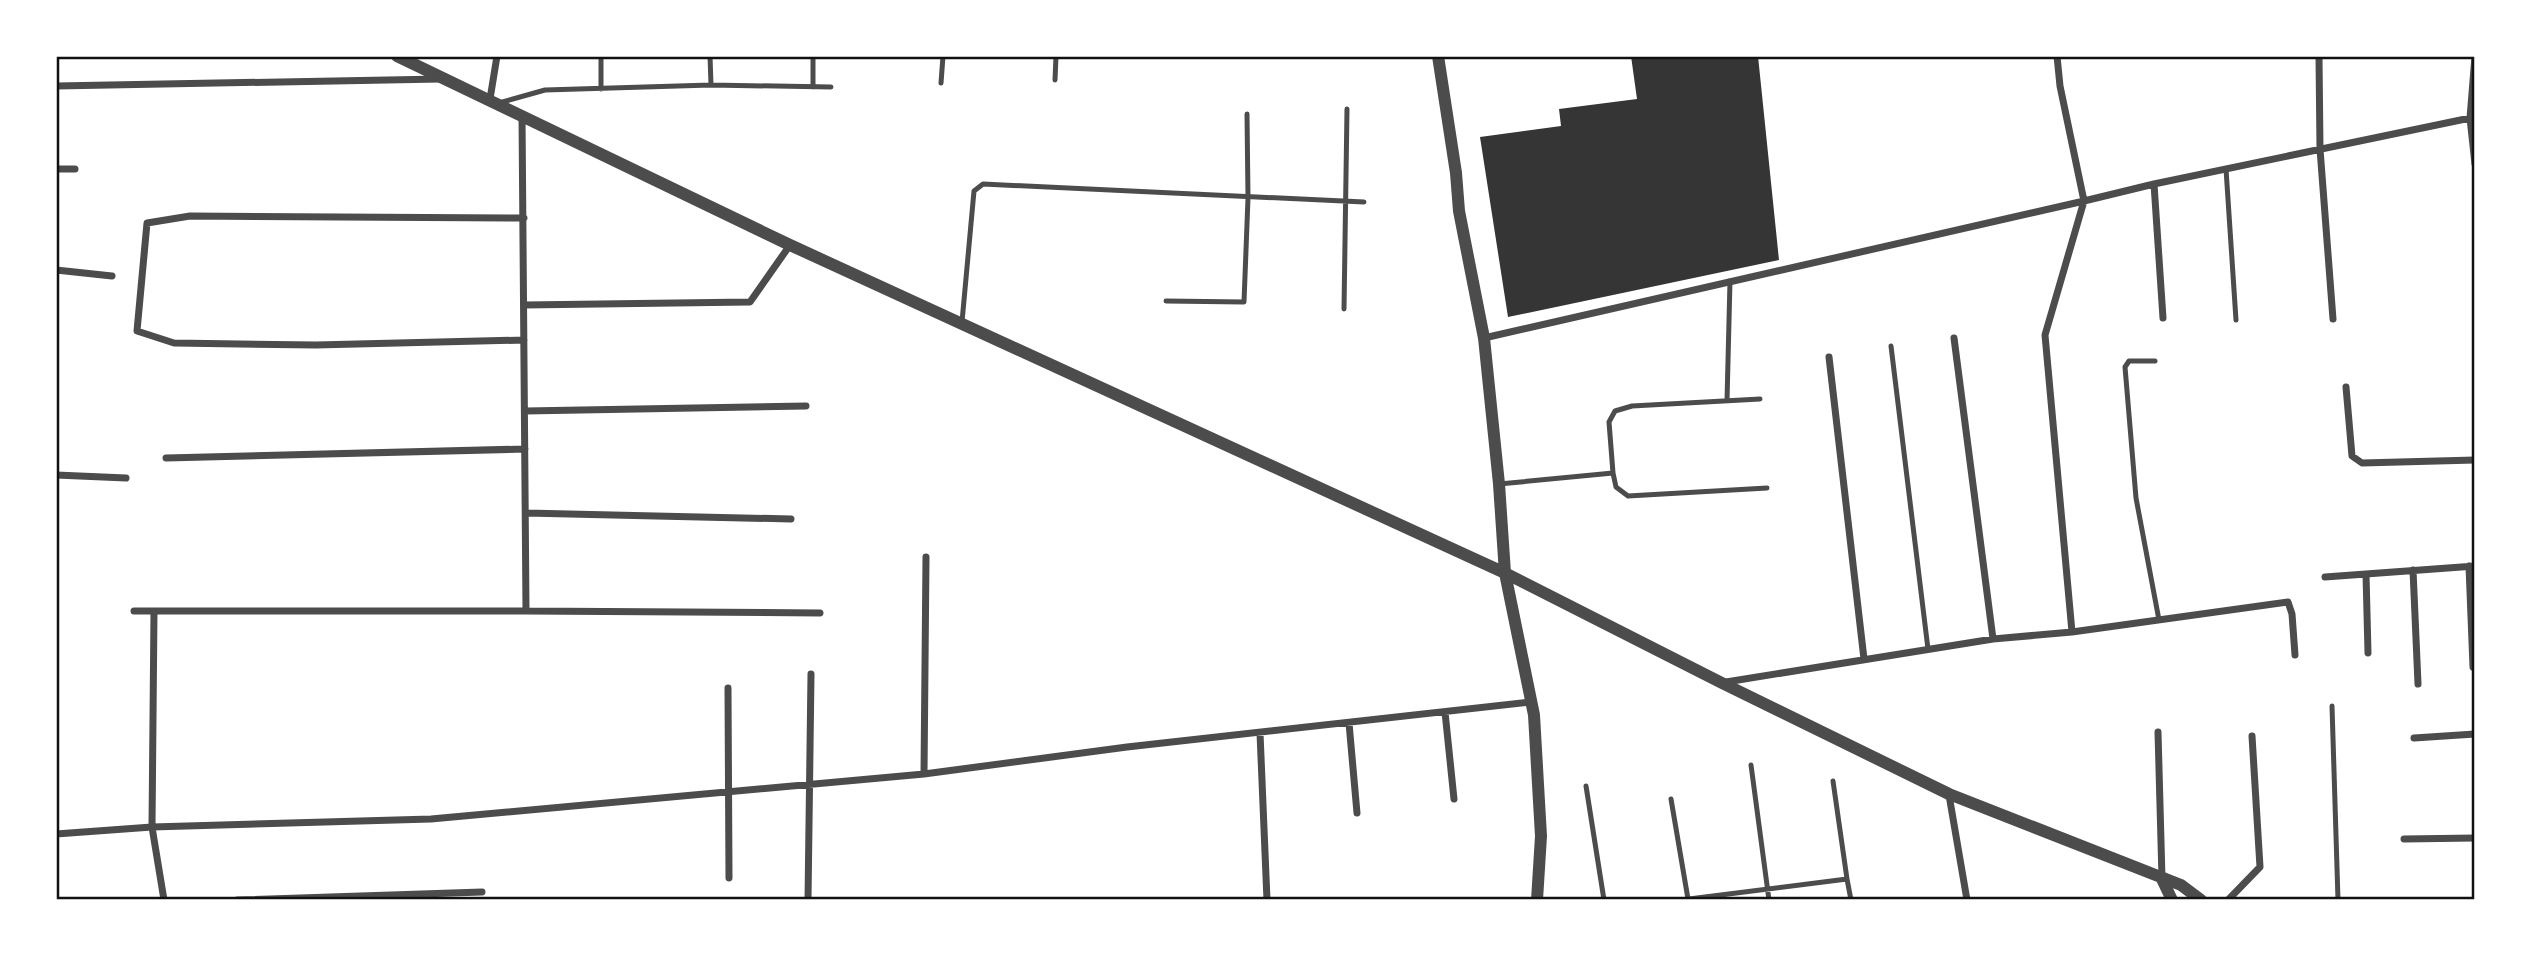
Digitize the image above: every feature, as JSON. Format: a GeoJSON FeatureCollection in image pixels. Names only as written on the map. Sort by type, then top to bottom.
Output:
{"type":"FeatureCollection","features":[{"type":"Feature","properties":{"kind":"street"},"geometry":{"type":"LineString","coordinates":[[397,56],[962,325],[1506,573],[1949,794],[2181,885],[2201,900]]}},
{"type":"Feature","properties":{"kind":"street"},"geometry":{"type":"LineString","coordinates":[[495,101],[496,56]]}},
{"type":"Feature","properties":{"kind":"street"},"geometry":{"type":"LineString","coordinates":[[1438,56],[1457,173],[1459,211],[1484,338],[1506,573],[1531,702],[1541,836],[1537,900]]}},
{"type":"Feature","properties":{"kind":"street"},"geometry":{"type":"LineString","coordinates":[[2057,56],[2060,86],[2084,201],[2045,335],[2072,632]]}},
{"type":"Feature","properties":{"kind":"street"},"geometry":{"type":"LineString","coordinates":[[2319,56],[2320,149],[2333,319]]}},
{"type":"Feature","properties":{"kind":"street"},"geometry":{"type":"LineString","coordinates":[[2474,56],[2475,164]]}},
{"type":"Feature","properties":{"kind":"street"},"geometry":{"type":"LineString","coordinates":[[56,86],[445,79]]}},
{"type":"Feature","properties":{"kind":"street"},"geometry":{"type":"LineString","coordinates":[[522,114],[526,611]]}},
{"type":"Feature","properties":{"kind":"street"},"geometry":{"type":"LineString","coordinates":[[1484,338],[2154,184],[2473,117]]}},
{"type":"Feature","properties":{"kind":"street"},"geometry":{"type":"LineString","coordinates":[[56,169],[75,169]]}},
{"type":"Feature","properties":{"kind":"street"},"geometry":{"type":"LineString","coordinates":[[2154,184],[2164,318]]}},
{"type":"Feature","properties":{"kind":"street"},"geometry":{"type":"LineString","coordinates":[[524,218],[190,216],[147,223],[137,331],[174,343],[316,345],[524,340]]}},
{"type":"Feature","properties":{"kind":"street"},"geometry":{"type":"LineString","coordinates":[[524,305],[750,302],[790,244]]}},
{"type":"Feature","properties":{"kind":"street"},"geometry":{"type":"LineString","coordinates":[[56,270],[112,276]]}},
{"type":"Feature","properties":{"kind":"street"},"geometry":{"type":"LineString","coordinates":[[1954,338],[1993,639]]}},
{"type":"Feature","properties":{"kind":"street"},"geometry":{"type":"LineString","coordinates":[[1829,357],[1864,659]]}},
{"type":"Feature","properties":{"kind":"street"},"geometry":{"type":"LineString","coordinates":[[2346,387],[2352,456],[2362,463],[2475,460]]}},
{"type":"Feature","properties":{"kind":"street"},"geometry":{"type":"LineString","coordinates":[[525,411],[806,406]]}},
{"type":"Feature","properties":{"kind":"street"},"geometry":{"type":"LineString","coordinates":[[166,458],[525,449]]}},
{"type":"Feature","properties":{"kind":"street"},"geometry":{"type":"LineString","coordinates":[[56,475],[126,478]]}},
{"type":"Feature","properties":{"kind":"street"},"geometry":{"type":"LineString","coordinates":[[526,513],[791,519]]}},
{"type":"Feature","properties":{"kind":"street"},"geometry":{"type":"LineString","coordinates":[[924,774],[926,557]]}},
{"type":"Feature","properties":{"kind":"street"},"geometry":{"type":"LineString","coordinates":[[2325,577],[2472,566],[2473,667]]}},
{"type":"Feature","properties":{"kind":"street"},"geometry":{"type":"LineString","coordinates":[[2413,570],[2418,684]]}},
{"type":"Feature","properties":{"kind":"street"},"geometry":{"type":"LineString","coordinates":[[2366,574],[2368,653]]}},
{"type":"Feature","properties":{"kind":"street"},"geometry":{"type":"LineString","coordinates":[[1722,683],[1993,639],[2072,632],[2288,602],[2292,614],[2295,655]]}},
{"type":"Feature","properties":{"kind":"street"},"geometry":{"type":"LineString","coordinates":[[134,611],[820,613]]}},
{"type":"Feature","properties":{"kind":"street"},"geometry":{"type":"LineString","coordinates":[[154,611],[152,827],[164,900]]}},
{"type":"Feature","properties":{"kind":"street"},"geometry":{"type":"LineString","coordinates":[[808,900],[811,674]]}},
{"type":"Feature","properties":{"kind":"street"},"geometry":{"type":"LineString","coordinates":[[728,688],[729,878]]}},
{"type":"Feature","properties":{"kind":"street"},"geometry":{"type":"LineString","coordinates":[[56,834],[152,827],[431,819],[924,774],[1127,747],[1531,702]]}},
{"type":"Feature","properties":{"kind":"street"},"geometry":{"type":"LineString","coordinates":[[1445,712],[1454,799]]}},
{"type":"Feature","properties":{"kind":"street"},"geometry":{"type":"LineString","coordinates":[[1349,723],[1357,813]]}},
{"type":"Feature","properties":{"kind":"street"},"geometry":{"type":"LineString","coordinates":[[1260,733],[1267,900]]}},
{"type":"Feature","properties":{"kind":"street"},"geometry":{"type":"LineString","coordinates":[[2158,733],[2162,879],[2172,900]]}},
{"type":"Feature","properties":{"kind":"street"},"geometry":{"type":"LineString","coordinates":[[2414,738],[2475,734]]}},
{"type":"Feature","properties":{"kind":"street"},"geometry":{"type":"LineString","coordinates":[[2228,900],[2260,867],[2252,736]]}},
{"type":"Feature","properties":{"kind":"street"},"geometry":{"type":"LineString","coordinates":[[1949,794],[1968,900]]}},
{"type":"Feature","properties":{"kind":"street"},"geometry":{"type":"LineString","coordinates":[[2404,839],[2475,838]]}},
{"type":"Feature","properties":{"kind":"street"},"geometry":{"type":"LineString","coordinates":[[237,900],[482,892]]}},
{"type":"Feature","properties":{"kind":"lane"},"geometry":{"type":"LineString","coordinates":[[601,56],[601,89]]}},
{"type":"Feature","properties":{"kind":"lane"},"geometry":{"type":"LineString","coordinates":[[710,56],[711,85]]}},
{"type":"Feature","properties":{"kind":"lane"},"geometry":{"type":"LineString","coordinates":[[813,56],[813,87]]}},
{"type":"Feature","properties":{"kind":"lane"},"geometry":{"type":"LineString","coordinates":[[941,83],[943,56]]}},
{"type":"Feature","properties":{"kind":"lane"},"geometry":{"type":"LineString","coordinates":[[1055,80],[1056,56]]}},
{"type":"Feature","properties":{"kind":"lane"},"geometry":{"type":"LineString","coordinates":[[495,101],[545,90],[711,85],[831,87]]}},
{"type":"Feature","properties":{"kind":"lane"},"geometry":{"type":"LineString","coordinates":[[1344,309],[1347,109]]}},
{"type":"Feature","properties":{"kind":"lane"},"geometry":{"type":"LineString","coordinates":[[1166,301],[1244,302],[1248,198],[1247,114]]}},
{"type":"Feature","properties":{"kind":"lane"},"geometry":{"type":"LineString","coordinates":[[2226,169],[2235,320]]}},
{"type":"Feature","properties":{"kind":"lane"},"geometry":{"type":"LineString","coordinates":[[962,325],[974,191],[983,184],[1364,202]]}},
{"type":"Feature","properties":{"kind":"lane"},"geometry":{"type":"LineString","coordinates":[[1727,401],[1730,281]]}},
{"type":"Feature","properties":{"kind":"lane"},"geometry":{"type":"LineString","coordinates":[[1891,346],[1928,649]]}},
{"type":"Feature","properties":{"kind":"lane"},"geometry":{"type":"LineString","coordinates":[[2155,361],[2129,361],[2125,367],[2136,498],[2159,620]]}},
{"type":"Feature","properties":{"kind":"lane"},"geometry":{"type":"LineString","coordinates":[[1760,399],[1632,406],[1615,411],[1609,422],[1615,487],[1628,496],[1767,488]]}},
{"type":"Feature","properties":{"kind":"lane"},"geometry":{"type":"LineString","coordinates":[[1499,484],[1614,473]]}},
{"type":"Feature","properties":{"kind":"lane"},"geometry":{"type":"LineString","coordinates":[[2332,706],[2338,900]]}},
{"type":"Feature","properties":{"kind":"lane"},"geometry":{"type":"LineString","coordinates":[[1751,765],[1769,900]]}},
{"type":"Feature","properties":{"kind":"lane"},"geometry":{"type":"LineString","coordinates":[[1833,781],[1851,900]]}},
{"type":"Feature","properties":{"kind":"lane"},"geometry":{"type":"LineString","coordinates":[[1586,786],[1604,900]]}},
{"type":"Feature","properties":{"kind":"lane"},"geometry":{"type":"LineString","coordinates":[[1671,799],[1688,900]]}},
{"type":"Feature","properties":{"kind":"lane"},"geometry":{"type":"LineString","coordinates":[[1681,900],[1847,879]]}},
{"type":"Feature","properties":{"kind":"building"},"geometry":{"type":"Polygon","coordinates":[[[1631,56],[1758,56],[1779,260],[1508,317],[1480,137],[1561,126],[1559,109],[1637,99],[1631,56]]]}}]}
